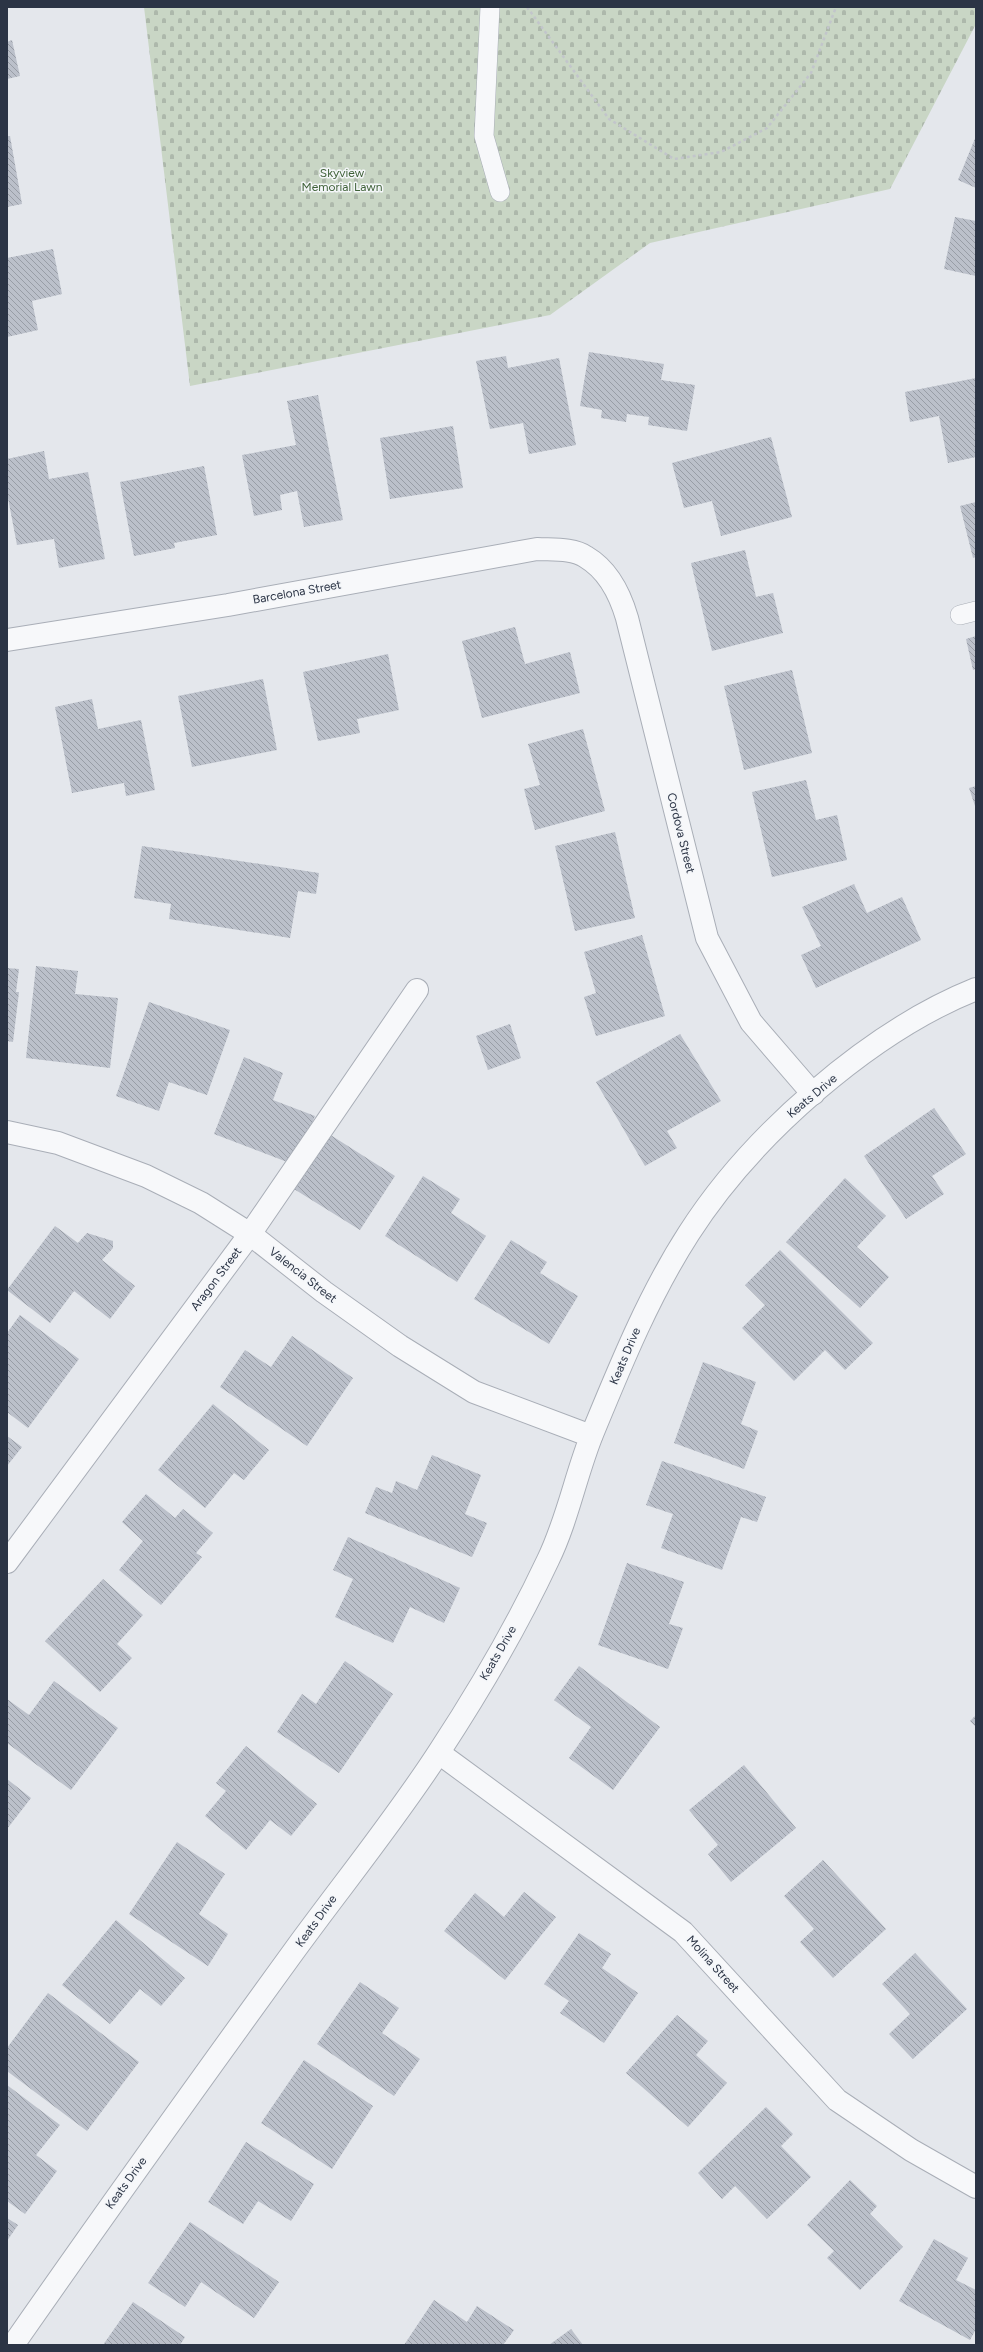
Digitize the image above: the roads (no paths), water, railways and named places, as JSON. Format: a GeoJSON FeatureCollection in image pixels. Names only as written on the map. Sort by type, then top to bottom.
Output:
{"type":"FeatureCollection","features":[{"type":"Feature","properties":{"kind":"street","name":"Barcelona Street"},"geometry":{"type":"LineString","coordinates":[[7,640],[228,605],[537,549],[564,550],[586,556]]}},
{"type":"Feature","properties":{"kind":"street","name":"Cordova Street"},"geometry":{"type":"LineString","coordinates":[[586,556],[606,575],[620,594],[707,938],[751,1022],[813,1094]]}},
{"type":"Feature","properties":{"kind":"street","name":"Keats Drive"},"geometry":{"type":"LineString","coordinates":[[13,2345],[127,2182],[439,1753],[502,1648],[550,1556],[591,1436],[645,1310],[691,1230],[737,1170],[785,1118],[813,1094],[884,1036],[976,988]]}},
{"type":"Feature","properties":{"kind":"street","name":"Aragon Street"},"geometry":{"type":"LineString","coordinates":[[7,1562],[250,1234],[417,990]]}},
{"type":"Feature","properties":{"kind":"street","name":"Valencia Street"},"geometry":{"type":"LineString","coordinates":[[7,1132],[58,1143],[146,1176],[201,1203],[250,1234],[324,1292],[387,1337],[474,1392],[591,1436]]}},
{"type":"Feature","properties":{"kind":"street","name":"Molina Street"},"geometry":{"type":"LineString","coordinates":[[439,1753],[683,1932],[837,2100],[911,2150],[976,2187]]}},
{"type":"Feature","properties":{"kind":"lane"},"geometry":{"type":"LineString","coordinates":[[490,7],[484,136],[500,192]]}},
{"type":"Feature","properties":{"kind":"park label","name":"Skyview Memorial Lawn"},"geometry":{"type":"Point","coordinates":[342,180]}}]}
